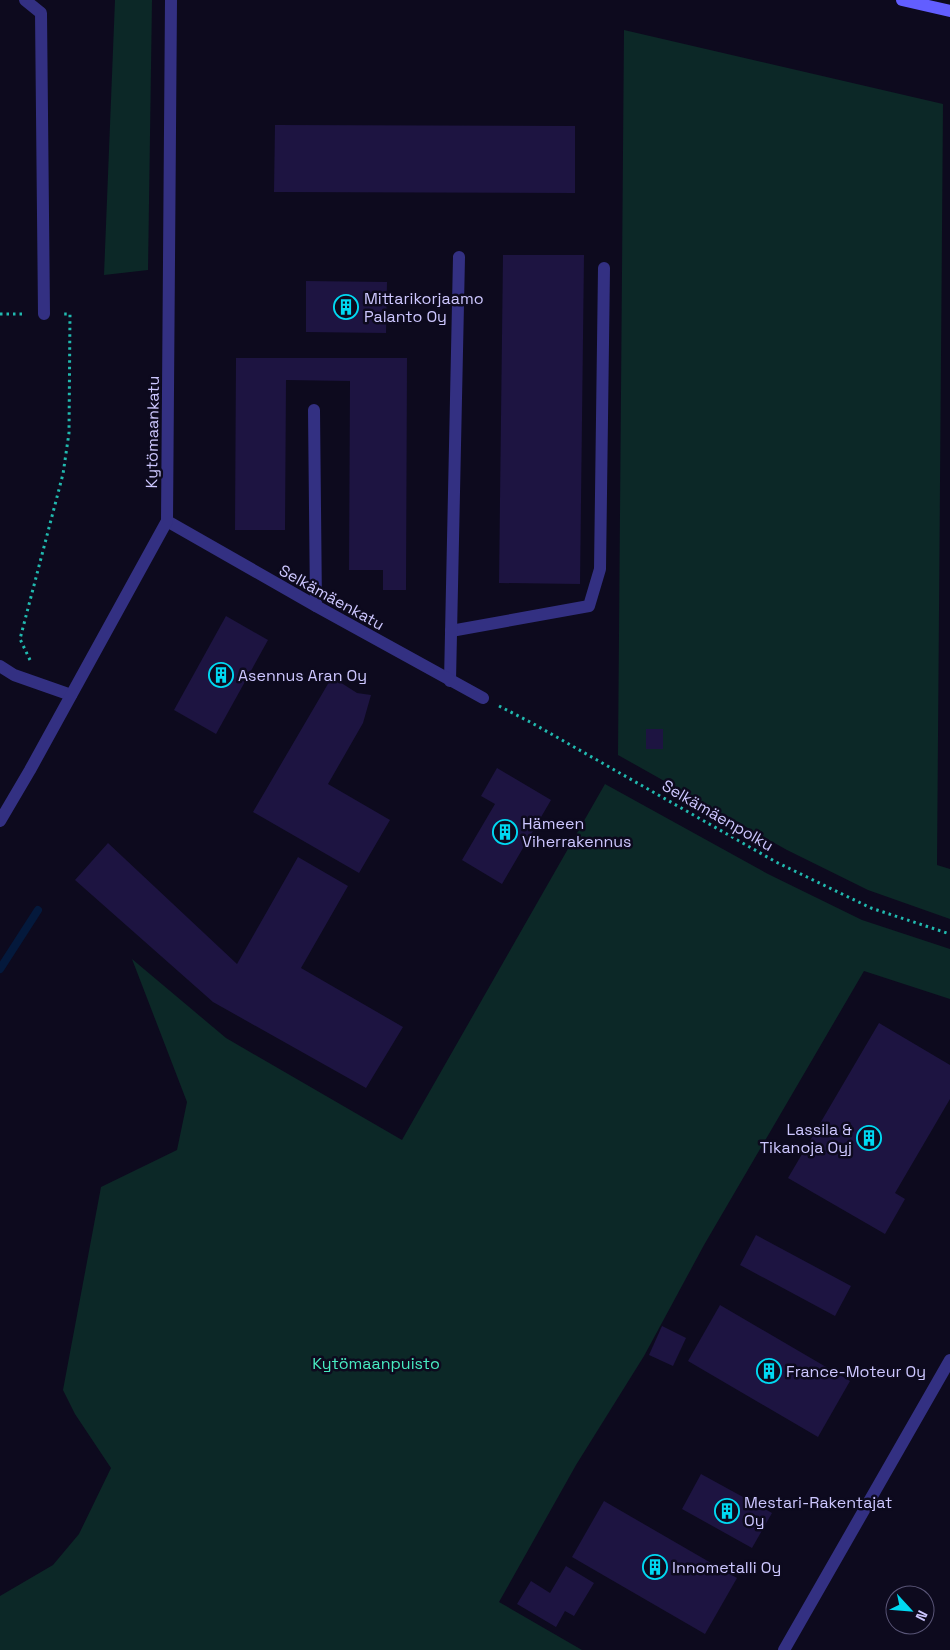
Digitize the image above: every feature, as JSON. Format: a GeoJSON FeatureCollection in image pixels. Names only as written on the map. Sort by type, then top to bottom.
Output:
{"type":"FeatureCollection","features":[{"type":"Feature","properties":{"kind":"main road"},"geometry":{"type":"LineString","coordinates":[[902,0],[950,11]]}},
{"type":"Feature","properties":{"kind":"street"},"geometry":{"type":"LineString","coordinates":[[25,0],[41,13],[44,314]]}},
{"type":"Feature","properties":{"kind":"street","name":"Kytömaankatu"},"geometry":{"type":"LineString","coordinates":[[0,821],[167,521],[171,0]]}},
{"type":"Feature","properties":{"kind":"street"},"geometry":{"type":"LineString","coordinates":[[450,681],[459,257]]}},
{"type":"Feature","properties":{"kind":"street"},"geometry":{"type":"LineString","coordinates":[[451,631],[589,606],[600,569],[604,268]]}},
{"type":"Feature","properties":{"kind":"street"},"geometry":{"type":"LineString","coordinates":[[314,410],[316,606]]}},
{"type":"Feature","properties":{"kind":"street","name":"Selkämäenkatu"},"geometry":{"type":"LineString","coordinates":[[167,521],[483,698]]}},
{"type":"Feature","properties":{"kind":"street"},"geometry":{"type":"LineString","coordinates":[[0,666],[14,675],[71,696]]}},
{"type":"Feature","properties":{"kind":"street"},"geometry":{"type":"LineString","coordinates":[[784,1650],[950,1362]]}},
{"type":"Feature","properties":{"kind":"path"},"geometry":{"type":"LineString","coordinates":[[0,314],[70,314],[69,433],[63,474],[20,639],[43,686]]}},
{"type":"Feature","properties":{"kind":"path","name":"Selkämäenpolku"},"geometry":{"type":"LineString","coordinates":[[483,698],[532,723],[776,862],[871,908],[950,934]]}},
{"type":"Feature","properties":{"kind":"green space"},"geometry":{"type":"Polygon","coordinates":[[[115,0],[152,0],[148,270],[104,275],[115,0]]]}},
{"type":"Feature","properties":{"kind":"green space"},"geometry":{"type":"Polygon","coordinates":[[[624,30],[943,104],[937,865],[950,869],[950,919],[868,890],[787,850],[618,755],[624,30]]]}},
{"type":"Feature","properties":{"kind":"green space","name":"Kytömaanpuisto"},"geometry":{"type":"Polygon","coordinates":[[[605,784],[768,874],[862,920],[950,949],[950,999],[864,971],[704,1245],[644,1356],[576,1465],[499,1602],[582,1650],[0,1650],[0,1596],[53,1565],[79,1534],[111,1468],[75,1414],[63,1390],[101,1187],[177,1150],[187,1102],[132,959],[226,1038],[402,1140],[605,784]]]}},
{"type":"Feature","properties":{"kind":"building"},"geometry":{"type":"Polygon","coordinates":[[[275,125],[575,126],[575,193],[274,192],[275,125]]]}},
{"type":"Feature","properties":{"kind":"building"},"geometry":{"type":"Polygon","coordinates":[[[503,255],[584,255],[580,584],[499,583],[503,255]]]}},
{"type":"Feature","properties":{"kind":"building","name":"Mittarikorjaamo Palanto Oy"},"geometry":{"type":"Polygon","coordinates":[[[306,281],[387,282],[386,333],[306,332],[306,281]]]}},
{"type":"Feature","properties":{"kind":"building"},"geometry":{"type":"Polygon","coordinates":[[[236,358],[407,358],[406,590],[383,590],[383,570],[349,570],[350,381],[286,380],[285,530],[235,530],[236,358]]]}},
{"type":"Feature","properties":{"kind":"building","name":"Asennus Aran Oy"},"geometry":{"type":"Polygon","coordinates":[[[226,616],[268,640],[216,734],[174,710],[226,616]]]}},
{"type":"Feature","properties":{"kind":"building"},"geometry":{"type":"Polygon","coordinates":[[[332,677],[357,693],[371,695],[363,723],[328,784],[390,820],[359,873],[253,812],[332,677]]]}},
{"type":"Feature","properties":{"kind":"building"},"geometry":{"type":"Polygon","coordinates":[[[646,729],[663,729],[663,749],[646,749],[646,729]]]}},
{"type":"Feature","properties":{"kind":"building","name":"Hämeen Viherrakennus"},"geometry":{"type":"Polygon","coordinates":[[[497,768],[551,800],[502,884],[462,860],[495,804],[481,796],[497,768]]]}},
{"type":"Feature","properties":{"kind":"building"},"geometry":{"type":"Polygon","coordinates":[[[108,843],[237,964],[298,857],[348,886],[301,968],[403,1027],[366,1088],[213,1002],[75,880],[108,843]]]}},
{"type":"Feature","properties":{"kind":"building","name":"Lassila & Tikanoja Oyj"},"geometry":{"type":"Polygon","coordinates":[[[879,1023],[950,1065],[950,1099],[895,1193],[905,1199],[885,1234],[788,1178],[879,1023]]]}},
{"type":"Feature","properties":{"kind":"building"},"geometry":{"type":"Polygon","coordinates":[[[756,1235],[851,1286],[835,1316],[740,1265],[756,1235]]]}},
{"type":"Feature","properties":{"kind":"building","name":"France-Moteur Oy"},"geometry":{"type":"Polygon","coordinates":[[[720,1305],[850,1381],[818,1437],[688,1361],[720,1305]]]}},
{"type":"Feature","properties":{"kind":"building"},"geometry":{"type":"Polygon","coordinates":[[[662,1326],[686,1338],[673,1366],[649,1355],[662,1326]]]}},
{"type":"Feature","properties":{"kind":"building","name":"Mestari-Rakentajat Oy"},"geometry":{"type":"Polygon","coordinates":[[[701,1474],[772,1513],[752,1548],[682,1509],[701,1474]]]}},
{"type":"Feature","properties":{"kind":"building","name":"Innometalli Oy"},"geometry":{"type":"Polygon","coordinates":[[[604,1501],[737,1578],[705,1634],[572,1557],[604,1501]]]}},
{"type":"Feature","properties":{"kind":"building"},"geometry":{"type":"Polygon","coordinates":[[[566,1566],[594,1583],[574,1616],[565,1611],[556,1627],[517,1604],[531,1581],[550,1593],[566,1566]]]}},
{"type":"Feature","properties":{"kind":"waterway"},"geometry":{"type":"LineString","coordinates":[[0,969],[38,910]]}},
{"type":"Feature","properties":{"kind":"place","name":"Mittarikorjaamo Palanto Oy"},"geometry":{"type":"Point","coordinates":[346,307]}},
{"type":"Feature","properties":{"kind":"place","name":"Asennus Aran Oy"},"geometry":{"type":"Point","coordinates":[221,675]}},
{"type":"Feature","properties":{"kind":"place","name":"Hämeen Viherrakennus"},"geometry":{"type":"Point","coordinates":[505,832]}},
{"type":"Feature","properties":{"kind":"place","name":"Lassila & Tikanoja Oyj"},"geometry":{"type":"Point","coordinates":[869,1138]}},
{"type":"Feature","properties":{"kind":"place","name":"France-Moteur Oy"},"geometry":{"type":"Point","coordinates":[769,1371]}},
{"type":"Feature","properties":{"kind":"place","name":"Mestari-Rakentajat Oy"},"geometry":{"type":"Point","coordinates":[727,1511]}},
{"type":"Feature","properties":{"kind":"place","name":"Innometalli Oy"},"geometry":{"type":"Point","coordinates":[655,1567]}}]}
